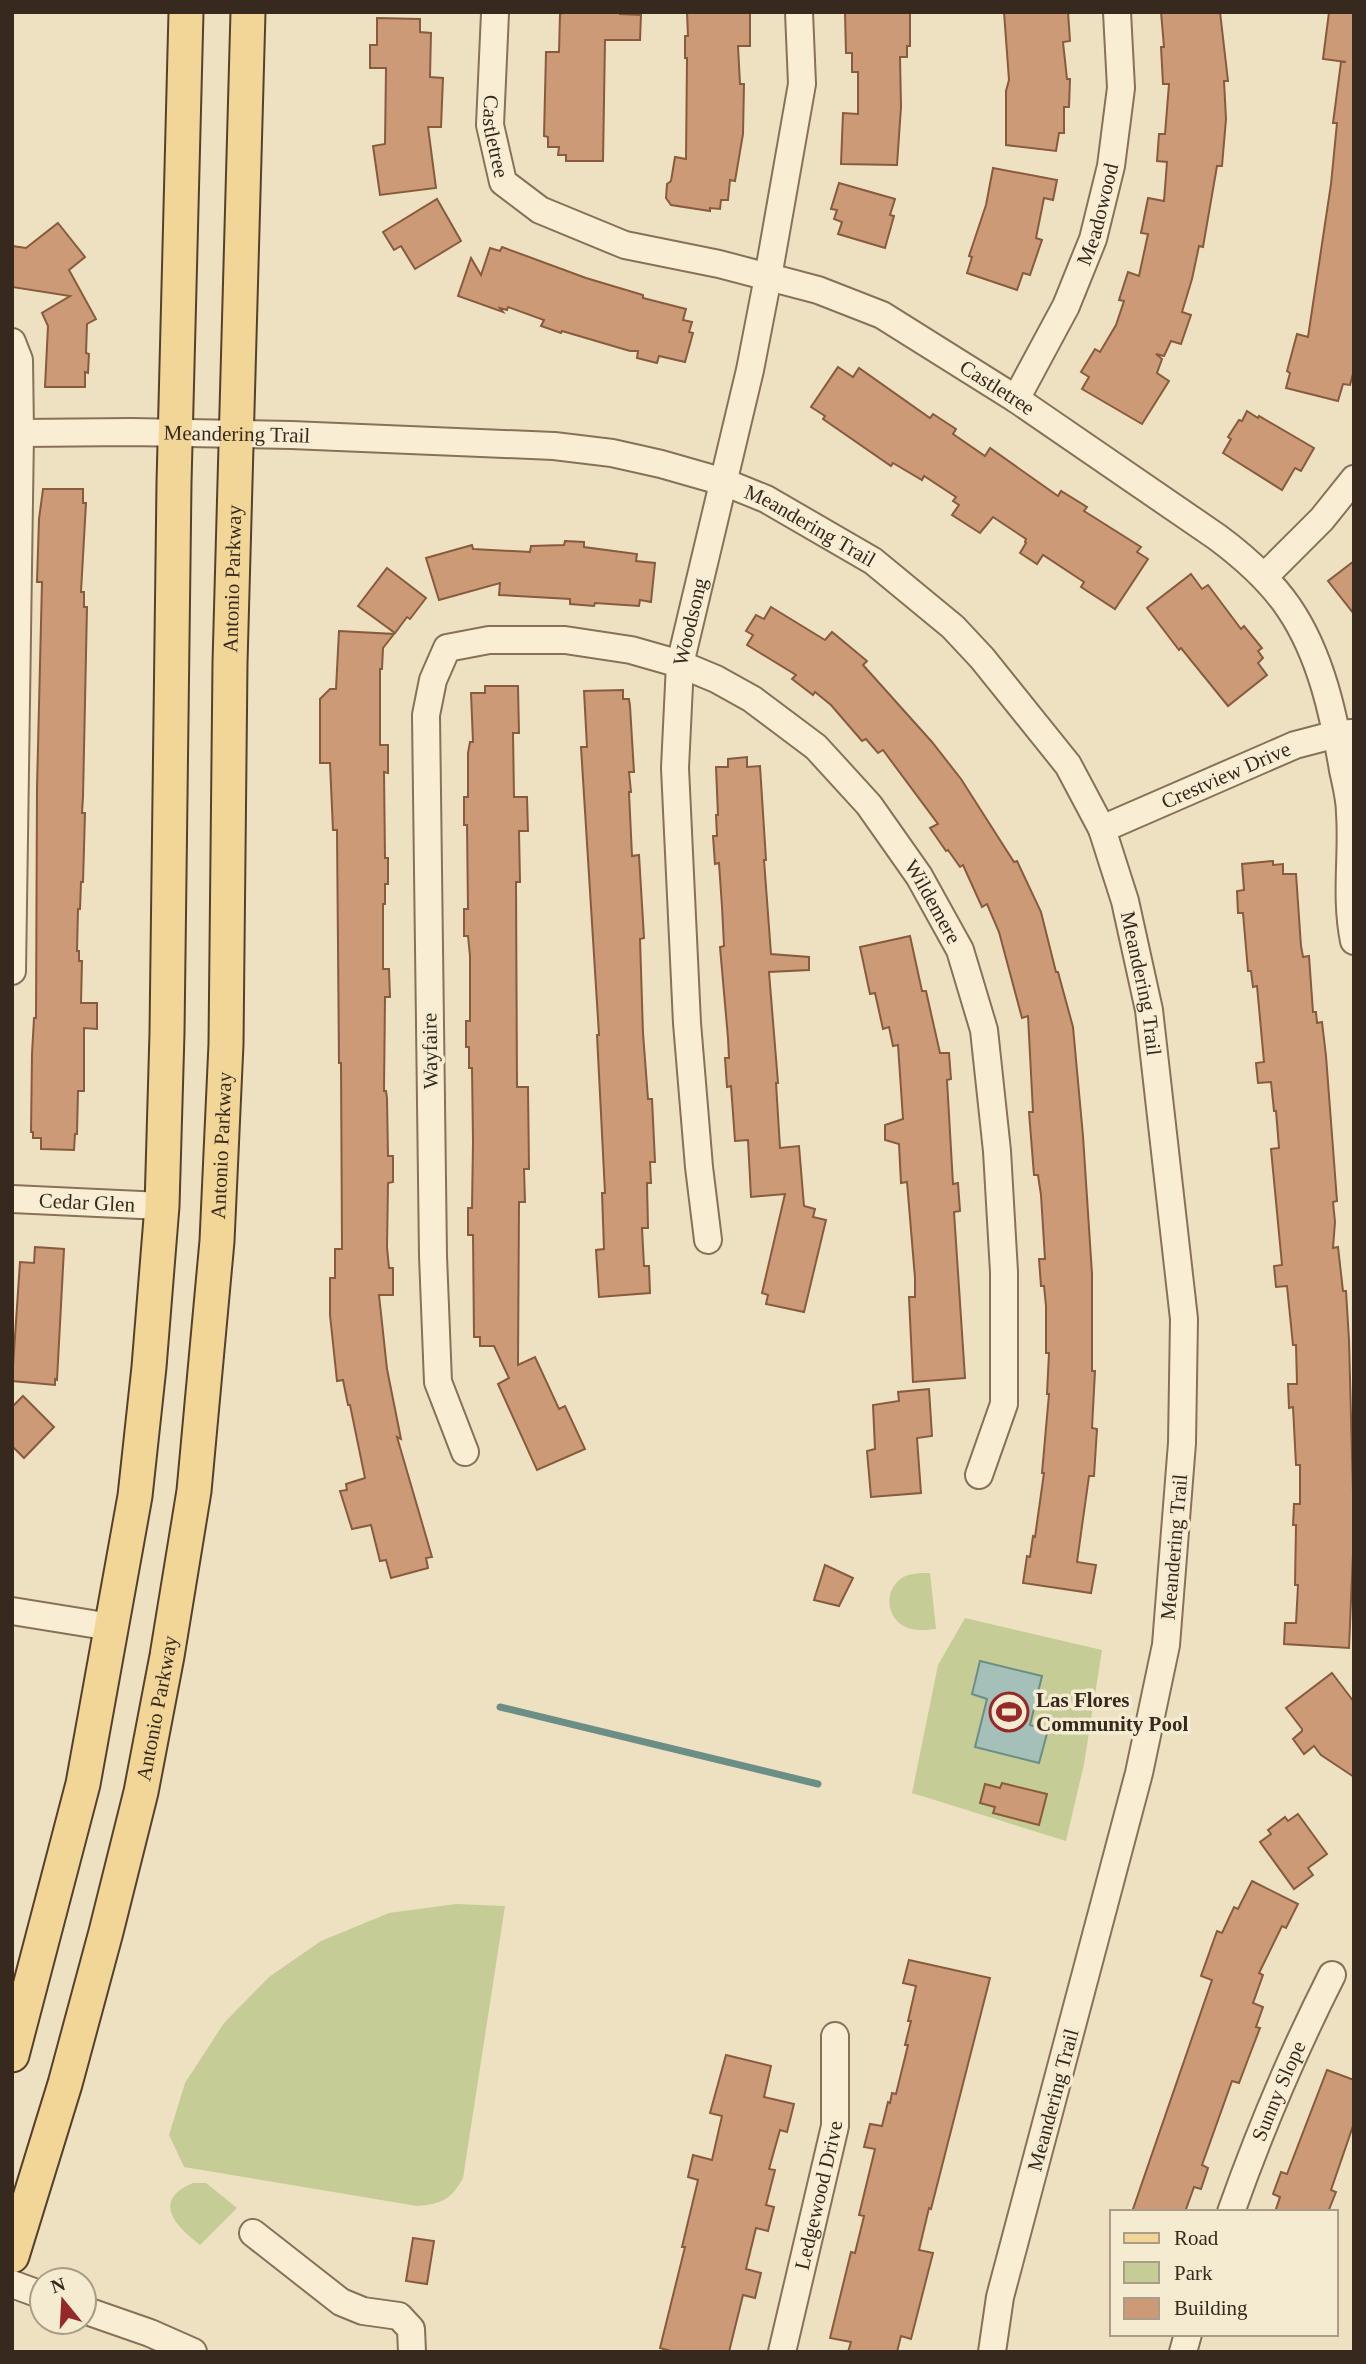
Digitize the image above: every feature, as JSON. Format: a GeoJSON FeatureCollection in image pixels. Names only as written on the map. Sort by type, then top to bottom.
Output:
{"type":"FeatureCollection","features":[{"type":"Feature","properties":{"kind":"main road"},"geometry":{"type":"LineString","coordinates":[[12,2055],[83,1784],[135,1496],[149,1367],[162,1206],[186,12]]}},
{"type":"Feature","properties":{"kind":"main road","name":"Antonio Parkway"},"geometry":{"type":"LineString","coordinates":[[12,2256],[65,2084],[141,1792],[194,1491],[217,1241],[225,1070],[230,663],[248,12]]}},
{"type":"Feature","properties":{"kind":"street","name":"Woodsong"},"geometry":{"type":"LineString","coordinates":[[708,1240],[687,1023],[675,768],[680,664],[750,370],[768,277],[802,84],[799,12]]}},
{"type":"Feature","properties":{"kind":"street","name":"Meadowood"},"geometry":{"type":"LineString","coordinates":[[1016,399],[1066,306],[1093,239],[1111,166],[1121,88],[1117,12]]}},
{"type":"Feature","properties":{"kind":"street","name":"Castletree"},"geometry":{"type":"LineString","coordinates":[[495,13],[490,125],[503,182],[540,210],[625,245],[818,290],[882,314],[1016,399],[1217,537],[1264,577],[1290,609],[1308,641],[1345,733],[1350,813],[1348,876],[1354,941]]}},
{"type":"Feature","properties":{"kind":"street"},"geometry":{"type":"LineString","coordinates":[[12,342],[19,360],[20,433],[12,971]]}},
{"type":"Feature","properties":{"kind":"street","name":"Meandering Trail"},"geometry":{"type":"LineString","coordinates":[[20,433],[236,434],[554,446],[612,453],[724,482],[766,499],[873,561],[953,627],[982,658],[1068,765],[1102,829],[1125,901],[1149,1010],[1184,1319],[1177,1534],[1166,1644],[1139,1773],[1000,2297],[992,2352]]}},
{"type":"Feature","properties":{"kind":"street"},"geometry":{"type":"LineString","coordinates":[[1264,577],[1322,519],[1354,479]]}},
{"type":"Feature","properties":{"kind":"street","name":"Wildemere"},"geometry":{"type":"LineString","coordinates":[[447,648],[489,640],[565,640],[631,650],[680,664],[716,679],[752,699],[816,747],[869,805],[919,876],[960,950],[984,1030],[998,1151],[1004,1272],[1004,1404],[979,1475]]}},
{"type":"Feature","properties":{"kind":"street","name":"Wayfaire"},"geometry":{"type":"LineString","coordinates":[[447,648],[433,680],[426,715],[433,1256],[438,1382],[465,1452]]}},
{"type":"Feature","properties":{"kind":"street","name":"Crestview Drive"},"geometry":{"type":"LineString","coordinates":[[1102,829],[1295,745],[1345,733]]}},
{"type":"Feature","properties":{"kind":"street","name":"Cedar Glen"},"geometry":{"type":"LineString","coordinates":[[12,1199],[162,1206]]}},
{"type":"Feature","properties":{"kind":"street"},"geometry":{"type":"LineString","coordinates":[[12,1611],[111,1627]]}},
{"type":"Feature","properties":{"kind":"street","name":"Sunny Slope"},"geometry":{"type":"LineString","coordinates":[[1232,2210],[1262,2126],[1332,1975]]}},
{"type":"Feature","properties":{"kind":"street","name":"Ledgewood Drive"},"geometry":{"type":"LineString","coordinates":[[782,2352],[835,2126],[835,2036]]}},
{"type":"Feature","properties":{"kind":"street"},"geometry":{"type":"LineString","coordinates":[[253,2234],[341,2302],[363,2311],[399,2316],[411,2329],[412,2352]]}},
{"type":"Feature","properties":{"kind":"street"},"geometry":{"type":"LineString","coordinates":[[98,2315],[193,2352]]}},
{"type":"Feature","properties":{"kind":"green space"},"geometry":{"type":"Polygon","coordinates":[[[930,1573],[936,1629],[908,1628],[891,1612],[892,1590],[905,1576],[930,1573]]]}},
{"type":"Feature","properties":{"kind":"green space"},"geometry":{"type":"Polygon","coordinates":[[[965,1618],[1102,1650],[1084,1764],[1066,1841],[912,1793],[938,1665],[965,1618]]]}},
{"type":"Feature","properties":{"kind":"green space"},"geometry":{"type":"Polygon","coordinates":[[[456,1904],[505,1906],[463,2178],[450,2196],[433,2204],[417,2206],[184,2167],[169,2135],[185,2083],[224,2023],[269,1977],[321,1941],[389,1913],[456,1904]]]}},
{"type":"Feature","properties":{"kind":"green space"},"geometry":{"type":"Polygon","coordinates":[[[193,2183],[206,2183],[237,2208],[200,2245],[176,2222],[170,2206],[180,2190],[193,2183]]]}},
{"type":"Feature","properties":{"kind":"water","name":"Las Flores Community Pool"},"geometry":{"type":"Polygon","coordinates":[[[980,1661],[1042,1676],[1030,1725],[1048,1730],[1039,1763],[975,1747],[987,1699],[972,1694],[980,1661]]]}},
{"type":"Feature","properties":{"kind":"building"},"geometry":{"type":"Polygon","coordinates":[[[620,12],[641,15],[640,40],[605,40],[603,161],[566,161],[566,155],[558,155],[559,147],[548,147],[548,137],[544,136],[546,52],[559,52],[560,14],[620,12]]]}},
{"type":"Feature","properties":{"kind":"building"},"geometry":{"type":"Polygon","coordinates":[[[687,12],[750,12],[750,46],[738,46],[740,84],[744,84],[743,134],[735,181],[730,180],[728,200],[721,200],[720,209],[710,208],[710,211],[671,205],[666,198],[675,157],[686,159],[687,12]]]}},
{"type":"Feature","properties":{"kind":"building"},"geometry":{"type":"Polygon","coordinates":[[[845,12],[910,12],[910,46],[907,46],[907,57],[900,57],[901,107],[897,165],[841,164],[843,113],[858,114],[858,72],[852,72],[852,53],[846,53],[845,12]]]}},
{"type":"Feature","properties":{"kind":"building"},"geometry":{"type":"Polygon","coordinates":[[[1004,12],[1068,12],[1070,41],[1063,42],[1067,79],[1070,79],[1069,107],[1064,107],[1064,133],[1059,133],[1056,151],[1006,145],[1006,91],[1009,80],[1004,12]]]}},
{"type":"Feature","properties":{"kind":"building"},"geometry":{"type":"Polygon","coordinates":[[[1161,12],[1220,12],[1228,81],[1224,81],[1226,119],[1222,166],[1217,166],[1203,247],[1199,246],[1182,312],[1191,315],[1181,344],[1171,341],[1164,356],[1156,354],[1162,359],[1157,373],[1169,381],[1142,424],[1082,389],[1089,377],[1081,372],[1095,349],[1100,352],[1116,325],[1124,301],[1119,300],[1128,272],[1139,276],[1148,234],[1141,233],[1148,198],[1164,201],[1167,162],[1157,161],[1159,134],[1165,134],[1169,84],[1163,84],[1161,12]]]}},
{"type":"Feature","properties":{"kind":"building"},"geometry":{"type":"Polygon","coordinates":[[[1329,12],[1354,12],[1354,370],[1350,385],[1343,384],[1338,401],[1286,388],[1290,373],[1287,371],[1297,334],[1308,337],[1331,184],[1337,123],[1333,123],[1341,62],[1346,62],[1323,59],[1329,12]]]}},
{"type":"Feature","properties":{"kind":"building"},"geometry":{"type":"Polygon","coordinates":[[[377,18],[420,19],[420,32],[431,33],[430,77],[443,78],[441,127],[428,127],[436,188],[380,195],[373,146],[385,144],[386,68],[370,68],[370,45],[377,45],[377,18]]]}},
{"type":"Feature","properties":{"kind":"building"},"geometry":{"type":"Polygon","coordinates":[[[993,168],[1057,180],[1053,200],[1044,198],[1036,238],[1042,240],[1030,275],[1023,273],[1017,290],[967,273],[972,257],[969,256],[986,205],[993,168]]]}},
{"type":"Feature","properties":{"kind":"building"},"geometry":{"type":"Polygon","coordinates":[[[839,183],[895,199],[890,215],[894,216],[885,248],[838,234],[842,222],[834,219],[837,210],[831,209],[839,183]]]}},
{"type":"Feature","properties":{"kind":"building"},"geometry":{"type":"Polygon","coordinates":[[[437,199],[461,241],[415,269],[401,246],[394,250],[383,232],[437,199]]]}},
{"type":"Feature","properties":{"kind":"building"},"geometry":{"type":"Polygon","coordinates":[[[58,223],[85,257],[69,270],[96,319],[87,324],[86,353],[89,354],[85,387],[45,387],[48,326],[42,313],[70,296],[12,287],[12,246],[26,248],[58,223]]]}},
{"type":"Feature","properties":{"kind":"building"},"geometry":{"type":"Polygon","coordinates":[[[502,247],[586,278],[643,295],[643,298],[686,309],[683,320],[692,322],[689,332],[693,333],[685,362],[659,356],[657,363],[637,358],[638,351],[562,331],[561,333],[541,326],[544,320],[508,307],[507,310],[500,308],[503,312],[458,296],[471,258],[481,275],[490,248],[500,251],[502,247]]]}},
{"type":"Feature","properties":{"kind":"building"},"geometry":{"type":"Polygon","coordinates":[[[838,367],[853,377],[859,368],[930,418],[933,414],[956,429],[953,434],[985,456],[990,448],[1058,496],[1061,491],[1087,507],[1084,511],[1141,547],[1137,552],[1148,559],[1115,609],[1081,587],[1084,582],[1043,555],[1037,564],[1020,553],[1026,539],[993,517],[980,533],[952,515],[959,505],[953,501],[956,497],[924,476],[922,480],[893,463],[891,466],[823,419],[825,416],[811,407],[838,367]]]}},
{"type":"Feature","properties":{"kind":"building"},"geometry":{"type":"Polygon","coordinates":[[[1247,411],[1314,448],[1301,471],[1295,468],[1282,490],[1223,453],[1231,439],[1228,437],[1247,411]]]}},
{"type":"Feature","properties":{"kind":"building"},"geometry":{"type":"Polygon","coordinates":[[[43,489],[83,489],[83,503],[86,503],[81,592],[84,592],[84,607],[87,607],[82,813],[85,813],[77,951],[79,961],[82,961],[81,1003],[97,1003],[97,1029],[84,1028],[84,1091],[78,1091],[74,1150],[41,1149],[41,1138],[33,1138],[31,1132],[32,1054],[36,1018],[37,788],[42,582],[37,582],[43,489]]]}},
{"type":"Feature","properties":{"kind":"building"},"geometry":{"type":"Polygon","coordinates":[[[565,541],[584,542],[584,547],[637,554],[636,561],[655,563],[651,602],[640,600],[639,606],[570,604],[570,599],[499,595],[500,583],[439,600],[426,558],[472,545],[473,549],[530,552],[531,546],[564,545],[565,541]]]}},
{"type":"Feature","properties":{"kind":"building"},"geometry":{"type":"Polygon","coordinates":[[[1354,561],[1354,614],[1328,581],[1354,561]]]}},
{"type":"Feature","properties":{"kind":"building"},"geometry":{"type":"Polygon","coordinates":[[[387,568],[426,598],[395,633],[358,606],[387,568]]]}},
{"type":"Feature","properties":{"kind":"building"},"geometry":{"type":"Polygon","coordinates":[[[1191,574],[1202,589],[1208,585],[1241,629],[1244,626],[1262,648],[1258,651],[1263,658],[1258,663],[1267,675],[1228,706],[1147,608],[1191,574]]]}},
{"type":"Feature","properties":{"kind":"building"},"geometry":{"type":"Polygon","coordinates":[[[771,607],[825,640],[832,632],[867,661],[863,665],[932,742],[961,779],[1014,862],[1017,861],[1041,912],[1073,1027],[1083,1136],[1092,1274],[1092,1371],[1095,1371],[1092,1428],[1097,1429],[1094,1476],[1089,1476],[1077,1562],[1096,1565],[1091,1593],[1023,1583],[1027,1556],[1030,1557],[1033,1536],[1035,1537],[1044,1473],[1049,1394],[1046,1306],[1039,1259],[1045,1259],[1041,1195],[1038,1175],[1034,1175],[1029,1112],[1033,1112],[1028,1016],[1022,1018],[999,932],[987,904],[982,907],[963,865],[960,867],[930,828],[938,824],[883,750],[878,753],[866,739],[862,741],[831,705],[792,679],[796,675],[747,645],[753,635],[746,631],[756,615],[764,619],[771,607]]]}},
{"type":"Feature","properties":{"kind":"building"},"geometry":{"type":"Polygon","coordinates":[[[339,631],[394,634],[383,648],[380,669],[380,745],[388,745],[388,773],[384,772],[388,884],[385,884],[383,904],[383,969],[389,969],[390,997],[385,997],[384,1091],[387,1098],[388,1156],[393,1156],[393,1182],[388,1183],[387,1247],[389,1268],[393,1268],[393,1295],[379,1295],[387,1369],[401,1439],[397,1437],[432,1557],[426,1558],[428,1568],[391,1578],[386,1560],[380,1561],[371,1525],[352,1529],[340,1491],[347,1490],[346,1484],[365,1478],[343,1380],[337,1381],[330,1315],[330,1278],[335,1278],[335,1249],[342,1249],[341,1063],[337,830],[333,830],[330,763],[320,763],[320,699],[330,689],[336,689],[339,631]]]}},
{"type":"Feature","properties":{"kind":"building"},"geometry":{"type":"Polygon","coordinates":[[[485,686],[518,686],[519,733],[513,733],[514,797],[527,797],[528,831],[519,831],[520,882],[516,882],[517,1087],[528,1087],[529,1169],[524,1169],[525,1202],[519,1202],[518,1365],[535,1357],[559,1409],[565,1406],[585,1449],[537,1470],[498,1384],[509,1378],[494,1346],[480,1346],[480,1337],[474,1337],[473,1235],[468,1235],[468,1208],[472,1208],[473,1142],[472,1068],[469,1068],[469,1047],[466,1047],[466,1021],[470,1021],[470,956],[468,936],[464,936],[464,909],[468,909],[464,797],[468,797],[468,753],[470,742],[473,742],[471,693],[485,693],[485,686]]]}},
{"type":"Feature","properties":{"kind":"building"},"geometry":{"type":"Polygon","coordinates":[[[623,690],[623,699],[629,699],[630,706],[634,772],[629,772],[632,856],[639,855],[644,938],[640,939],[643,1033],[648,1099],[652,1099],[655,1162],[650,1162],[651,1183],[647,1183],[648,1228],[642,1228],[644,1266],[649,1266],[650,1293],[599,1297],[596,1250],[604,1249],[602,1193],[605,1193],[599,1035],[581,747],[587,747],[584,691],[623,690]]]}},
{"type":"Feature","properties":{"kind":"building"},"geometry":{"type":"Polygon","coordinates":[[[747,757],[747,767],[760,766],[771,954],[809,957],[809,970],[769,972],[780,1148],[799,1146],[804,1206],[815,1209],[813,1217],[826,1220],[804,1312],[766,1304],[768,1295],[762,1293],[785,1194],[751,1197],[748,1140],[735,1141],[731,1086],[727,1087],[725,1058],[729,1058],[728,1038],[720,947],[724,946],[722,907],[719,863],[715,864],[713,836],[717,836],[718,815],[716,767],[728,767],[728,759],[747,757]]]}},
{"type":"Feature","properties":{"kind":"building"},"geometry":{"type":"Polygon","coordinates":[[[1273,861],[1273,865],[1283,864],[1283,874],[1296,874],[1301,946],[1303,957],[1309,956],[1313,1012],[1316,1012],[1317,1023],[1322,1022],[1326,1056],[1337,1201],[1333,1202],[1333,1248],[1338,1247],[1343,1291],[1346,1291],[1349,1340],[1354,1530],[1349,1648],[1284,1644],[1285,1623],[1296,1623],[1298,1585],[1295,1585],[1296,1525],[1293,1525],[1294,1504],[1300,1504],[1300,1465],[1296,1465],[1293,1407],[1289,1408],[1288,1384],[1297,1384],[1296,1345],[1293,1345],[1287,1286],[1276,1287],[1274,1266],[1282,1265],[1271,1149],[1279,1148],[1276,1111],[1271,1082],[1258,1083],[1256,1063],[1264,1062],[1257,986],[1253,987],[1251,971],[1248,971],[1243,913],[1238,913],[1237,891],[1244,890],[1242,864],[1273,861]]]}},
{"type":"Feature","properties":{"kind":"building"},"geometry":{"type":"Polygon","coordinates":[[[910,936],[940,1053],[949,1053],[951,1079],[947,1080],[953,1184],[958,1183],[960,1211],[954,1212],[965,1378],[913,1382],[909,1297],[915,1297],[915,1278],[907,1182],[901,1183],[899,1144],[885,1140],[885,1125],[903,1119],[898,1045],[893,1046],[889,1027],[883,1029],[875,993],[870,994],[860,947],[910,936]]]}},
{"type":"Feature","properties":{"kind":"building"},"geometry":{"type":"Polygon","coordinates":[[[35,1247],[64,1249],[55,1385],[12,1381],[20,1262],[34,1263],[35,1247]]]}},
{"type":"Feature","properties":{"kind":"building"},"geometry":{"type":"Polygon","coordinates":[[[929,1389],[932,1436],[917,1438],[921,1493],[871,1497],[867,1451],[875,1449],[873,1405],[899,1401],[898,1392],[929,1389]]]}},
{"type":"Feature","properties":{"kind":"building"},"geometry":{"type":"Polygon","coordinates":[[[23,1396],[54,1427],[24,1458],[12,1446],[12,1407],[23,1396]]]}},
{"type":"Feature","properties":{"kind":"building"},"geometry":{"type":"Polygon","coordinates":[[[825,1565],[853,1578],[839,1606],[814,1600],[825,1565]]]}},
{"type":"Feature","properties":{"kind":"building"},"geometry":{"type":"Polygon","coordinates":[[[1332,1673],[1354,1702],[1354,1777],[1321,1755],[1314,1746],[1304,1754],[1293,1739],[1302,1729],[1286,1708],[1332,1673]]]}},
{"type":"Feature","properties":{"kind":"building"},"geometry":{"type":"Polygon","coordinates":[[[1002,1783],[1047,1794],[1039,1825],[993,1813],[995,1807],[980,1803],[985,1784],[1000,1788],[1002,1783]]]}},
{"type":"Feature","properties":{"kind":"building"},"geometry":{"type":"Polygon","coordinates":[[[1298,1814],[1327,1854],[1308,1868],[1313,1875],[1294,1889],[1260,1842],[1271,1834],[1268,1830],[1285,1817],[1288,1821],[1298,1814]]]}},
{"type":"Feature","properties":{"kind":"building"},"geometry":{"type":"Polygon","coordinates":[[[1252,1881],[1298,1904],[1286,1928],[1282,1926],[1259,1973],[1263,1975],[1253,2003],[1263,2007],[1256,2027],[1260,2028],[1239,2083],[1232,2081],[1202,2165],[1208,2168],[1201,2189],[1194,2187],[1186,2210],[1133,2210],[1212,1980],[1201,1976],[1217,1931],[1222,1933],[1234,1907],[1238,1909],[1252,1881]]]}},
{"type":"Feature","properties":{"kind":"building"},"geometry":{"type":"Polygon","coordinates":[[[909,1960],[990,1978],[919,2250],[933,2253],[911,2339],[901,2336],[897,2352],[848,2352],[851,2342],[830,2338],[851,2252],[855,2253],[864,2216],[859,2215],[875,2149],[864,2147],[870,2124],[882,2126],[888,2102],[890,2103],[892,2093],[896,2094],[908,2045],[905,2045],[911,2021],[908,2021],[916,1986],[903,1983],[909,1960]]]}},
{"type":"Feature","properties":{"kind":"building"},"geometry":{"type":"Polygon","coordinates":[[[726,2055],[771,2066],[764,2097],[794,2104],[787,2132],[780,2130],[769,2169],[775,2170],[766,2205],[774,2207],[768,2231],[756,2228],[746,2269],[761,2273],[755,2298],[743,2295],[729,2352],[675,2352],[660,2348],[685,2247],[682,2247],[698,2180],[688,2177],[693,2155],[712,2160],[722,2116],[710,2113],[726,2055]]]}},
{"type":"Feature","properties":{"kind":"building"},"geometry":{"type":"Polygon","coordinates":[[[1327,2070],[1354,2080],[1354,2123],[1331,2190],[1336,2192],[1329,2210],[1276,2210],[1280,2197],[1273,2194],[1281,2172],[1287,2174],[1327,2070]]]}},
{"type":"Feature","properties":{"kind":"building"},"geometry":{"type":"Polygon","coordinates":[[[413,2238],[434,2241],[427,2284],[406,2281],[413,2238]]]}},
{"type":"Feature","properties":{"kind":"waterway"},"geometry":{"type":"LineString","coordinates":[[500,1707],[818,1784]]}},
{"type":"Feature","properties":{"kind":"place","name":"Las Flores Community Pool"},"geometry":{"type":"Point","coordinates":[1009,1712]}}]}
